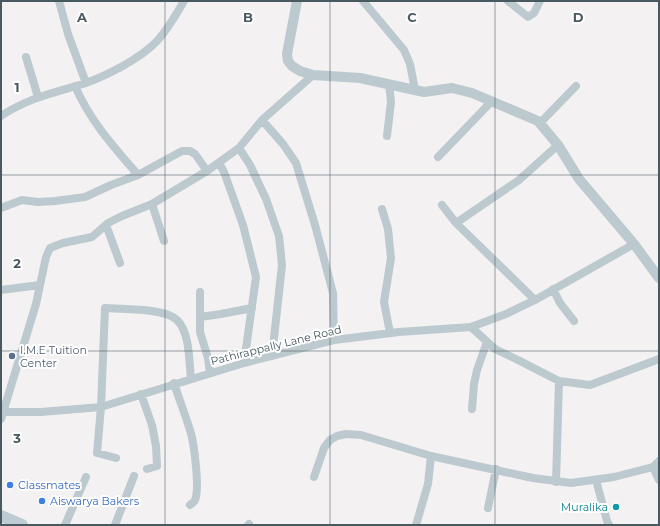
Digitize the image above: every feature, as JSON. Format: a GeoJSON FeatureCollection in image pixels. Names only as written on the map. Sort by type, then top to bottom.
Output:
{"type":"FeatureCollection","features":[{"type":"Feature","properties":{"kind":"main road"},"geometry":{"type":"LineString","coordinates":[[1,516],[22,525]]}},
{"type":"Feature","properties":{"kind":"street"},"geometry":{"type":"LineString","coordinates":[[59,1],[68,34],[86,83]]}},
{"type":"Feature","properties":{"kind":"street"},"geometry":{"type":"LineString","coordinates":[[1,116],[38,97],[86,83],[122,66],[140,55],[156,42],[168,28],[184,1]]}},
{"type":"Feature","properties":{"kind":"street"},"geometry":{"type":"LineString","coordinates":[[297,1],[287,54],[288,61],[292,66],[300,71],[313,75],[360,78],[424,92],[452,88],[472,93],[538,121],[558,145],[578,179],[634,244],[659,278]]}},
{"type":"Feature","properties":{"kind":"street"},"geometry":{"type":"LineString","coordinates":[[363,1],[404,50],[410,64],[415,90]]}},
{"type":"Feature","properties":{"kind":"street"},"geometry":{"type":"LineString","coordinates":[[508,1],[528,17],[534,13],[540,1]]}},
{"type":"Feature","properties":{"kind":"street"},"geometry":{"type":"LineString","coordinates":[[26,56],[38,97]]}},
{"type":"Feature","properties":{"kind":"street"},"geometry":{"type":"LineString","coordinates":[[2,415],[36,304],[46,257],[50,248],[63,243],[92,237],[106,225],[122,216],[152,204],[207,171],[239,148],[262,120],[313,75]]}},
{"type":"Feature","properties":{"kind":"street"},"geometry":{"type":"LineString","coordinates":[[387,136],[391,102],[389,84]]}},
{"type":"Feature","properties":{"kind":"street"},"geometry":{"type":"LineString","coordinates":[[75,86],[83,105],[102,133],[138,175]]}},
{"type":"Feature","properties":{"kind":"street"},"geometry":{"type":"LineString","coordinates":[[540,123],[576,86]]}},
{"type":"Feature","properties":{"kind":"street"},"geometry":{"type":"LineString","coordinates":[[438,157],[492,101]]}},
{"type":"Feature","properties":{"kind":"street"},"geometry":{"type":"LineString","coordinates":[[262,120],[283,144],[296,163],[315,224],[333,293],[334,340]]}},
{"type":"Feature","properties":{"kind":"street"},"geometry":{"type":"LineString","coordinates":[[456,223],[519,180],[558,145]]}},
{"type":"Feature","properties":{"kind":"street"},"geometry":{"type":"LineString","coordinates":[[239,148],[250,165],[266,199],[279,236],[282,265],[272,356]]}},
{"type":"Feature","properties":{"kind":"street"},"geometry":{"type":"LineString","coordinates":[[1,208],[22,200],[38,202],[85,197],[138,175],[182,151],[190,150],[195,154],[207,171]]}},
{"type":"Feature","properties":{"kind":"street"},"geometry":{"type":"LineString","coordinates":[[219,163],[224,172],[243,226],[256,277],[244,363]]}},
{"type":"Feature","properties":{"kind":"street"},"geometry":{"type":"LineString","coordinates":[[152,204],[164,241]]}},
{"type":"Feature","properties":{"kind":"street"},"geometry":{"type":"LineString","coordinates":[[442,205],[456,223],[534,300]]}},
{"type":"Feature","properties":{"kind":"street"},"geometry":{"type":"LineString","coordinates":[[382,210],[388,229],[391,258],[384,302],[390,333]]}},
{"type":"Feature","properties":{"kind":"street"},"geometry":{"type":"LineString","coordinates":[[106,225],[120,263]]}},
{"type":"Feature","properties":{"kind":"street","name":"Pathirappally Lane Road"},"geometry":{"type":"LineString","coordinates":[[2,415],[101,407],[174,383],[334,340],[390,333],[471,327],[506,314],[534,300],[634,244]]}},
{"type":"Feature","properties":{"kind":"street"},"geometry":{"type":"LineString","coordinates":[[1,290],[40,286]]}},
{"type":"Feature","properties":{"kind":"street"},"geometry":{"type":"LineString","coordinates":[[553,289],[560,303],[574,321]]}},
{"type":"Feature","properties":{"kind":"street"},"geometry":{"type":"LineString","coordinates":[[200,292],[200,332],[208,358],[210,373]]}},
{"type":"Feature","properties":{"kind":"street"},"geometry":{"type":"LineString","coordinates":[[116,458],[97,453],[101,407],[105,308],[158,312],[169,315],[177,320],[188,343],[191,379]]}},
{"type":"Feature","properties":{"kind":"street"},"geometry":{"type":"LineString","coordinates":[[200,317],[252,308]]}},
{"type":"Feature","properties":{"kind":"street"},"geometry":{"type":"LineString","coordinates":[[471,327],[495,349],[559,382],[590,385],[659,359]]}},
{"type":"Feature","properties":{"kind":"street"},"geometry":{"type":"LineString","coordinates":[[472,409],[477,370],[487,342]]}},
{"type":"Feature","properties":{"kind":"street"},"geometry":{"type":"LineString","coordinates":[[556,482],[559,382]]}},
{"type":"Feature","properties":{"kind":"street"},"geometry":{"type":"LineString","coordinates":[[174,383],[191,432],[196,467],[196,495],[194,502],[190,505]]}},
{"type":"Feature","properties":{"kind":"street"},"geometry":{"type":"LineString","coordinates":[[141,394],[152,425],[156,446],[157,466],[147,469]]}},
{"type":"Feature","properties":{"kind":"street"},"geometry":{"type":"LineString","coordinates":[[314,477],[324,448],[330,440],[337,436],[346,434],[361,435],[431,456],[556,482],[571,483],[614,477],[656,464],[659,480]]}},
{"type":"Feature","properties":{"kind":"street"},"geometry":{"type":"LineString","coordinates":[[416,525],[428,484],[431,456]]}},
{"type":"Feature","properties":{"kind":"street"},"geometry":{"type":"LineString","coordinates":[[488,508],[496,469]]}},
{"type":"Feature","properties":{"kind":"street"},"geometry":{"type":"LineString","coordinates":[[115,525],[134,476]]}},
{"type":"Feature","properties":{"kind":"street"},"geometry":{"type":"LineString","coordinates":[[65,525],[86,477]]}},
{"type":"Feature","properties":{"kind":"street"},"geometry":{"type":"LineString","coordinates":[[596,480],[609,525]]}},
{"type":"Feature","properties":{"kind":"place","name":"I.M.E Tuition Center"},"geometry":{"type":"Point","coordinates":[12,356]}},
{"type":"Feature","properties":{"kind":"place","name":"Classmates"},"geometry":{"type":"Point","coordinates":[10,485]}},
{"type":"Feature","properties":{"kind":"place","name":"Aiswarya Bakers"},"geometry":{"type":"Point","coordinates":[42,501]}},
{"type":"Feature","properties":{"kind":"place","name":"Muralika"},"geometry":{"type":"Point","coordinates":[616,507]}}]}
